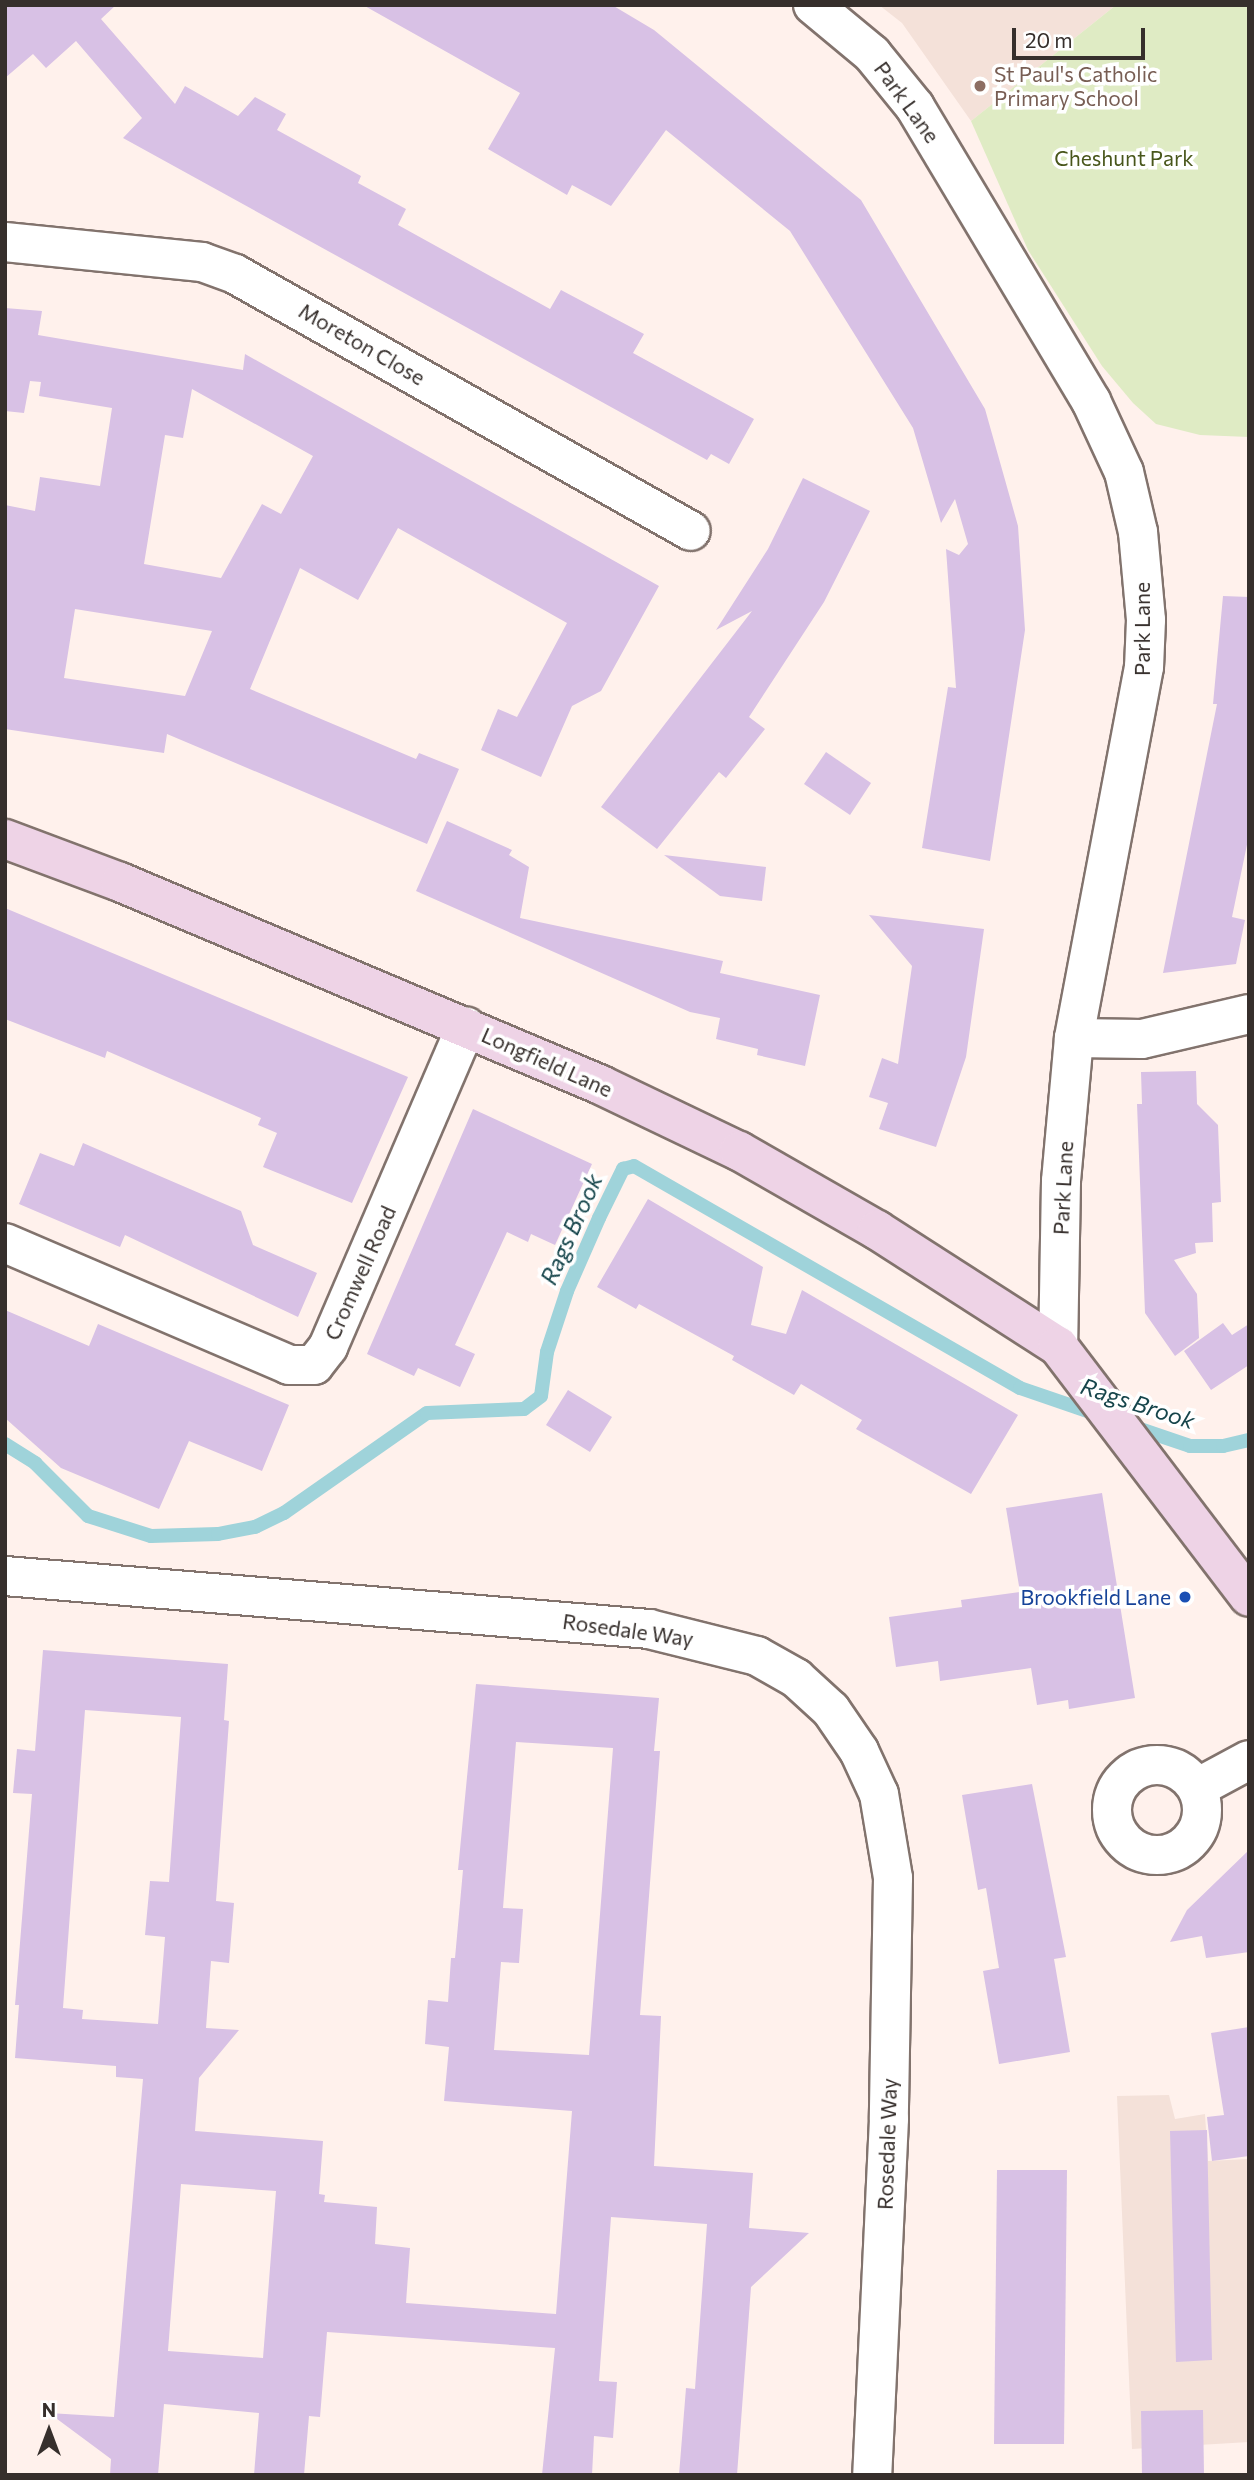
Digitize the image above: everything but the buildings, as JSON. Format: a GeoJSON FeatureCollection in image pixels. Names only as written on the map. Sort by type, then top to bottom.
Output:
{"type":"FeatureCollection","features":[{"type":"Feature","properties":{"kind":"street","name":"Park Lane"},"geometry":{"type":"LineString","coordinates":[[813,5],[872,54],[915,107],[1033,300],[1091,401],[1124,472],[1139,544],[1146,620],[1144,667],[1074,1038],[1061,1181],[1058,1346]]}},
{"type":"Feature","properties":{"kind":"street","name":"Moreton Close"},"geometry":{"type":"LineString","coordinates":[[5,242],[202,262],[235,274],[691,531]]}},
{"type":"Feature","properties":{"kind":"street","name":"Longfield Lane"},"geometry":{"type":"LineString","coordinates":[[5,839],[466,1026],[740,1151],[877,1230],[1058,1346],[1249,1597]]}},
{"type":"Feature","properties":{"kind":"street"},"geometry":{"type":"LineString","coordinates":[[1074,1038],[1143,1039],[1249,1014]]}},
{"type":"Feature","properties":{"kind":"street","name":"Cromwell Road"},"geometry":{"type":"LineString","coordinates":[[5,1243],[289,1365],[314,1365],[328,1347],[466,1026]]}},
{"type":"Feature","properties":{"kind":"street","name":"Rosedale Way"},"geometry":{"type":"LineString","coordinates":[[5,1576],[649,1629],[757,1656],[796,1678],[831,1710],[859,1751],[879,1794],[893,1878],[888,2144],[872,2475]]}},
{"type":"Feature","properties":{"kind":"street"},"geometry":{"type":"LineString","coordinates":[[1197,1788],[1249,1760]]}},
{"type":"Feature","properties":{"kind":"shaded area","name":"St Paul's Catholic Primary School"},"geometry":{"type":"Polygon","coordinates":[[[879,5],[1116,5],[971,121],[902,23],[879,5]]]}},
{"type":"Feature","properties":{"kind":"shaded area"},"geometry":{"type":"Polygon","coordinates":[[[1169,2095],[1175,2119],[1205,2114],[1208,2161],[1249,2159],[1249,2442],[1132,2449],[1117,2096],[1169,2095]]]}},
{"type":"Feature","properties":{"kind":"green space","name":"Cheshunt Park"},"geometry":{"type":"Polygon","coordinates":[[[1116,5],[1249,5],[1249,437],[1200,435],[1156,424],[1133,403],[1102,366],[1028,250],[971,121],[1116,5]]]}},
{"type":"Feature","properties":{"kind":"waterway","name":"Rags Brook"},"geometry":{"type":"LineString","coordinates":[[5,1444],[35,1463],[88,1516],[151,1536],[218,1534],[255,1527],[284,1513],[427,1413],[524,1409],[541,1396],[547,1352],[567,1291],[599,1218],[623,1169],[634,1166],[1020,1388],[1099,1415]]}},
{"type":"Feature","properties":{"kind":"waterway","name":"Rags Brook"},"geometry":{"type":"LineString","coordinates":[[1131,1426],[1190,1446],[1223,1446],[1249,1440]]}},
{"type":"Feature","properties":{"kind":"place","name":"St Paul's Catholic Primary School"},"geometry":{"type":"Point","coordinates":[980,86]}},
{"type":"Feature","properties":{"kind":"place","name":"Brookfield Lane"},"geometry":{"type":"Point","coordinates":[1185,1597]}}]}
